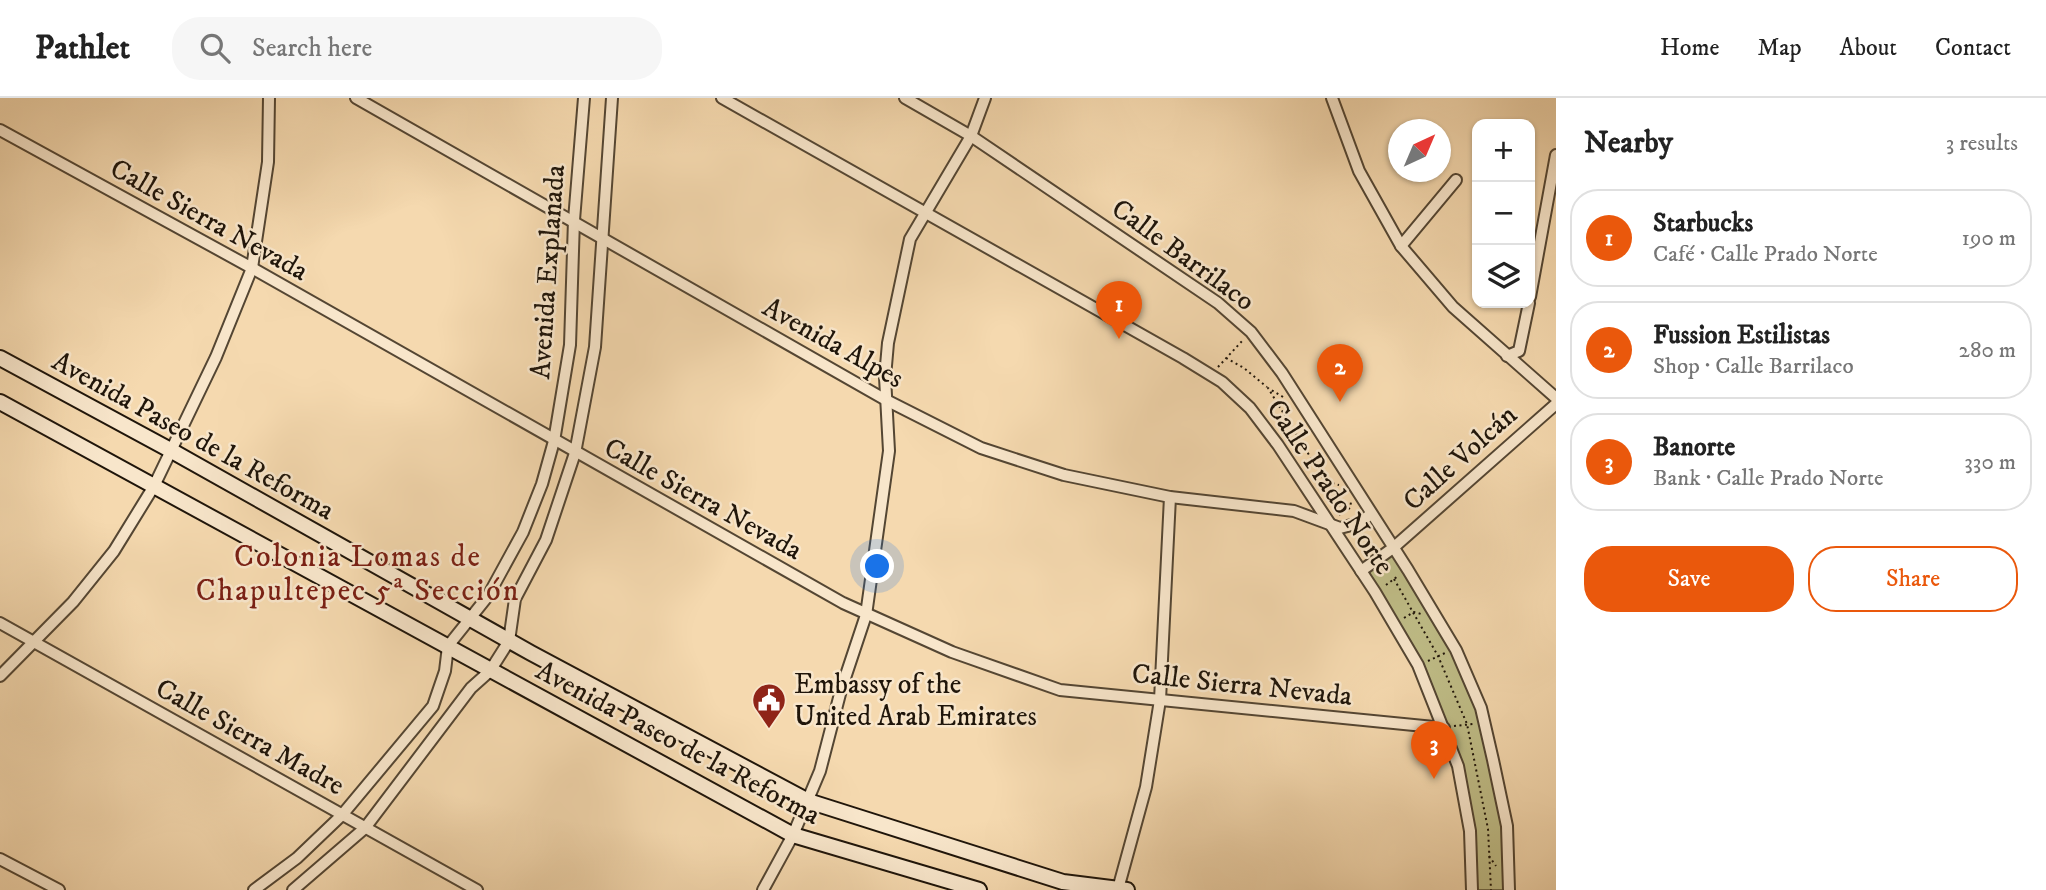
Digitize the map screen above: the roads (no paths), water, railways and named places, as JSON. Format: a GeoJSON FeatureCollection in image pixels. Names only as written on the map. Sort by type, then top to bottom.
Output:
{"type":"FeatureCollection","features":[{"type":"Feature","properties":{"kind":"main road","name":"Avenida Paseo de la Reforma"},"geometry":{"type":"LineString","coordinates":[[0,358],[172,451],[509,641],[808,801],[1063,882],[1086,888],[1123,890]]}},
{"type":"Feature","properties":{"kind":"main road","name":"Avenida Paseo de la Reforma"},"geometry":{"type":"LineString","coordinates":[[0,402],[793,835],[979,890]]}},
{"type":"Feature","properties":{"kind":"street"},"geometry":{"type":"LineString","coordinates":[[0,676],[73,602],[114,551],[154,486],[216,357],[252,268],[268,162],[269,98]]}},
{"type":"Feature","properties":{"kind":"street","name":"Avenida Alpes"},"geometry":{"type":"LineString","coordinates":[[356,98],[886,400],[981,448],[1065,475],[1170,497],[1294,511],[1329,519]]}},
{"type":"Feature","properties":{"kind":"street","name":"Avenida Explanada"},"geometry":{"type":"LineString","coordinates":[[254,890],[297,858],[342,815],[433,706],[444,671],[448,646],[488,596],[523,532],[542,484],[554,441],[570,345],[574,220],[584,98]]}},
{"type":"Feature","properties":{"kind":"street","name":"Avenida Explanada"},"geometry":{"type":"LineString","coordinates":[[293,890],[365,828],[471,688],[490,671],[509,641],[515,599],[546,540],[575,453],[595,347],[612,98]]}},
{"type":"Feature","properties":{"kind":"street","name":"Calle Prado Norte"},"geometry":{"type":"LineString","coordinates":[[722,98],[1211,376],[1250,408],[1329,519],[1418,665],[1458,766],[1470,831],[1472,890]]}},
{"type":"Feature","properties":{"kind":"street","name":"Calle Barrilaco"},"geometry":{"type":"LineString","coordinates":[[905,98],[971,136],[1218,303],[1251,332],[1282,373],[1346,482],[1393,548]]}},
{"type":"Feature","properties":{"kind":"street"},"geometry":{"type":"LineString","coordinates":[[763,890],[793,835],[820,771],[841,690],[866,615],[889,451],[886,400],[888,343],[909,239],[971,136],[985,98]]}},
{"type":"Feature","properties":{"kind":"street"},"geometry":{"type":"LineString","coordinates":[[1332,98],[1359,171],[1401,246],[1453,307],[1556,398]]}},
{"type":"Feature","properties":{"kind":"street","name":"Calle Sierra Nevada"},"geometry":{"type":"LineString","coordinates":[[0,130],[252,268],[575,453],[866,615],[952,652],[1060,690],[1444,727]]}},
{"type":"Feature","properties":{"kind":"street"},"geometry":{"type":"LineString","coordinates":[[1535,270],[1556,155]]}},
{"type":"Feature","properties":{"kind":"street"},"geometry":{"type":"LineString","coordinates":[[1401,246],[1456,180]]}},
{"type":"Feature","properties":{"kind":"street"},"geometry":{"type":"LineString","coordinates":[[1507,356],[1519,351],[1528,308]]}},
{"type":"Feature","properties":{"kind":"street","name":"Calle Volcán"},"geometry":{"type":"LineString","coordinates":[[1361,571],[1393,548],[1556,404]]}},
{"type":"Feature","properties":{"kind":"street"},"geometry":{"type":"LineString","coordinates":[[1123,890],[1146,787],[1160,700],[1170,497]]}},
{"type":"Feature","properties":{"kind":"street"},"geometry":{"type":"LineString","coordinates":[[1329,519],[1340,528],[1349,527],[1371,514]]}},
{"type":"Feature","properties":{"kind":"street","name":"Calle Prado Norte"},"geometry":{"type":"LineString","coordinates":[[1393,548],[1456,650],[1481,708],[1507,826],[1509,890]]}},
{"type":"Feature","properties":{"kind":"street","name":"Calle Sierra Madre"},"geometry":{"type":"LineString","coordinates":[[0,623],[477,890]]}},
{"type":"Feature","properties":{"kind":"street"},"geometry":{"type":"LineString","coordinates":[[0,859],[59,890]]}},
{"type":"Feature","properties":{"kind":"place","name":"Starbucks"},"geometry":{"type":"Point","coordinates":[1119,339]}},
{"type":"Feature","properties":{"kind":"place","name":"Fussion Estilistas"},"geometry":{"type":"Point","coordinates":[1340,402]}},
{"type":"Feature","properties":{"kind":"place","name":"Embassy of the United Arab Emirates"},"geometry":{"type":"Point","coordinates":[769,730]}},
{"type":"Feature","properties":{"kind":"place","name":"Banorte"},"geometry":{"type":"Point","coordinates":[1434,779]}},
{"type":"Feature","properties":{"kind":"district","name":"Colonia Lomas de Chapultepec 5ª Sección"},"geometry":{"type":"Point","coordinates":[358,574]}}]}
